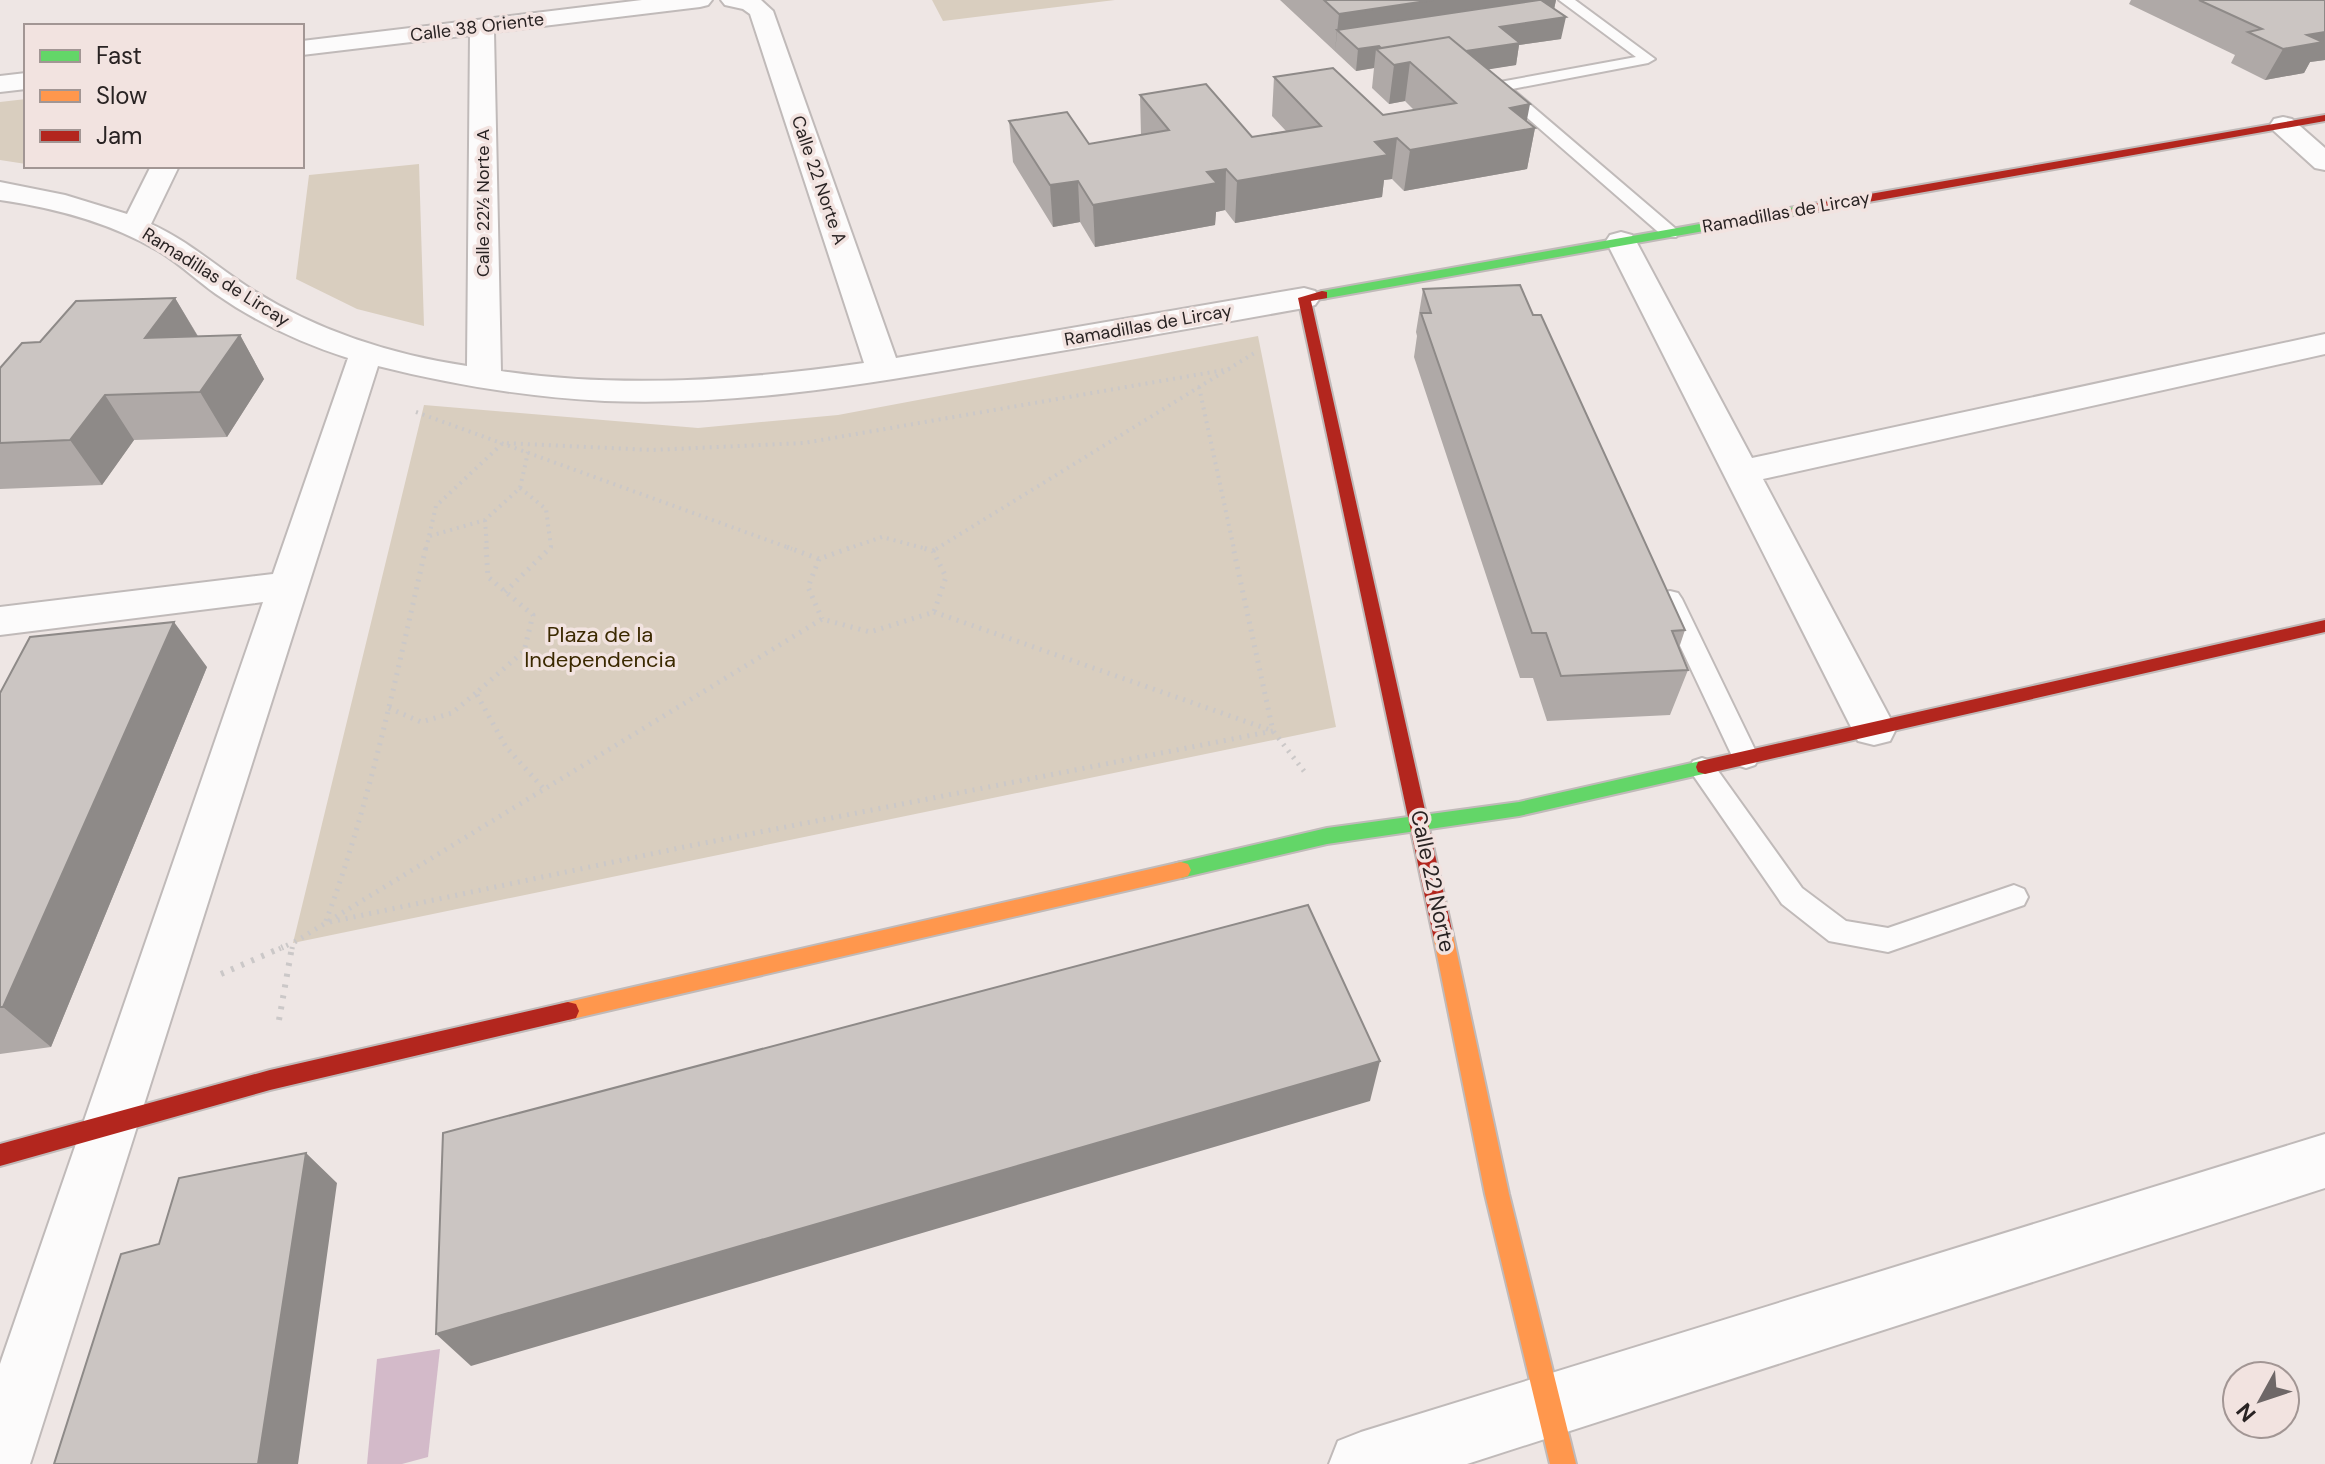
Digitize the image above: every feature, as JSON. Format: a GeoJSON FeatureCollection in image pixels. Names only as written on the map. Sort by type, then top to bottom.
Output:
{"type":"FeatureCollection","features":[{"type":"Feature","properties":{"kind":"street","name":"Calle 38 Oriente"},"geometry":{"type":"LineString","coordinates":[[304,48],[700,0]]}},
{"type":"Feature","properties":{"kind":"street"},"geometry":{"type":"LineString","coordinates":[[733,0],[740,1]]}},
{"type":"Feature","properties":{"kind":"street","name":"Calle 22 Norte A"},"geometry":{"type":"LineString","coordinates":[[740,1],[756,7],[763,15],[884,371]]}},
{"type":"Feature","properties":{"kind":"street","name":"Calle 22½ Norte A"},"geometry":{"type":"LineString","coordinates":[[482,26],[484,380]]}},
{"type":"Feature","properties":{"kind":"street"},"geometry":{"type":"LineString","coordinates":[[0,84],[24,81]]}},
{"type":"Feature","properties":{"kind":"street","name":"Ramadillas de Lircay"},"geometry":{"type":"LineString","coordinates":[[0,191],[63,202],[135,227],[170,245],[254,305],[299,328],[366,353],[484,380],[585,390],[700,391],[762,387],[884,371],[2325,118]]}},
{"type":"Feature","properties":{"kind":"street"},"geometry":{"type":"LineString","coordinates":[[2283,125],[2325,162]]}},
{"type":"Feature","properties":{"kind":"street"},"geometry":{"type":"LineString","coordinates":[[135,227],[164,168]]}},
{"type":"Feature","properties":{"kind":"street"},"geometry":{"type":"LineString","coordinates":[[1621,241],[1874,729]]}},
{"type":"Feature","properties":{"kind":"street","name":"Calle 22 Norte"},"geometry":{"type":"LineString","coordinates":[[1304,298],[1421,823],[1497,1194],[1557,1436]]}},
{"type":"Feature","properties":{"kind":"street"},"geometry":{"type":"LineString","coordinates":[[1741,472],[2325,344]]}},
{"type":"Feature","properties":{"kind":"street"},"geometry":{"type":"LineString","coordinates":[[0,1458],[366,353]]}},
{"type":"Feature","properties":{"kind":"street"},"geometry":{"type":"LineString","coordinates":[[0,621],[288,586]]}},
{"type":"Feature","properties":{"kind":"street"},"geometry":{"type":"LineString","coordinates":[[0,1155],[270,1080],[1327,836],[1519,809],[2325,626]]}},
{"type":"Feature","properties":{"kind":"street"},"geometry":{"type":"LineString","coordinates":[[1361,1464],[1557,1436],[2325,1161]]}},
{"type":"Feature","properties":{"kind":"lane"},"geometry":{"type":"LineString","coordinates":[[1566,0],[1648,59],[1500,87],[1670,233]]}},
{"type":"Feature","properties":{"kind":"lane"},"geometry":{"type":"LineString","coordinates":[[1658,574],[1746,758]]}},
{"type":"Feature","properties":{"kind":"lane"},"geometry":{"type":"LineString","coordinates":[[1702,768],[1792,896],[1839,932],[1888,940],[2014,897]]}},
{"type":"Feature","properties":{"kind":"path"},"geometry":{"type":"LineString","coordinates":[[345,414],[402,408],[819,559],[882,537],[933,551],[1261,349],[1314,342]]}},
{"type":"Feature","properties":{"kind":"path"},"geometry":{"type":"LineString","coordinates":[[325,923],[339,886],[389,708],[436,506],[503,443],[652,450],[804,443],[1230,369]]}},
{"type":"Feature","properties":{"kind":"path"},"geometry":{"type":"LineString","coordinates":[[1199,387],[1273,731],[1307,775]]}},
{"type":"Feature","properties":{"kind":"path"},"geometry":{"type":"LineString","coordinates":[[429,536],[485,520],[520,488],[528,452]]}},
{"type":"Feature","properties":{"kind":"path"},"geometry":{"type":"LineString","coordinates":[[505,592],[551,547],[546,509],[520,488]]}},
{"type":"Feature","properties":{"kind":"path"},"geometry":{"type":"LineString","coordinates":[[389,708],[421,722],[452,713],[524,651],[533,615],[488,577],[485,520]]}},
{"type":"Feature","properties":{"kind":"path"},"geometry":{"type":"LineString","coordinates":[[933,551],[946,577],[934,612]]}},
{"type":"Feature","properties":{"kind":"path"},"geometry":{"type":"LineString","coordinates":[[819,559],[808,587],[822,619]]}},
{"type":"Feature","properties":{"kind":"path"},"geometry":{"type":"LineString","coordinates":[[270,1080],[293,943],[822,619],[870,632],[934,612],[1273,731]]}},
{"type":"Feature","properties":{"kind":"path"},"geometry":{"type":"LineString","coordinates":[[476,693],[506,747],[544,789]]}},
{"type":"Feature","properties":{"kind":"path"},"geometry":{"type":"LineString","coordinates":[[325,923],[684,847],[1273,731]]}},
{"type":"Feature","properties":{"kind":"green space"},"geometry":{"type":"Polygon","coordinates":[[[932,0],[1115,0],[943,21],[932,0]]]}},
{"type":"Feature","properties":{"kind":"green space"},"geometry":{"type":"Polygon","coordinates":[[[24,99],[24,164],[0,160],[0,102],[24,99]]]}},
{"type":"Feature","properties":{"kind":"green space"},"geometry":{"type":"Polygon","coordinates":[[[419,164],[424,326],[357,309],[296,279],[309,175],[419,164]]]}},
{"type":"Feature","properties":{"kind":"green space","name":"Plaza de la Independencia"},"geometry":{"type":"Polygon","coordinates":[[[1258,336],[1336,727],[293,943],[424,405],[698,428],[838,415],[1258,336]]]}},
{"type":"Feature","properties":{"kind":"shaded area"},"geometry":{"type":"Polygon","coordinates":[[[440,1349],[428,1457],[402,1464],[367,1464],[377,1359],[440,1349]]]}},
{"type":"Feature","properties":{"kind":"building"},"geometry":{"type":"Polygon","coordinates":[[[1324,0],[1433,0],[1339,14],[1324,0]]]}},
{"type":"Feature","properties":{"kind":"building"},"geometry":{"type":"Polygon","coordinates":[[[1541,0],[1566,17],[1500,27],[1520,43],[1466,51],[1449,37],[1358,49],[1337,30],[1541,0]]]}},
{"type":"Feature","properties":{"kind":"building"},"geometry":{"type":"Polygon","coordinates":[[[2199,0],[2325,0],[2325,32],[2307,35],[2323,42],[2283,49],[2248,32],[2262,29],[2199,0]]]}},
{"type":"Feature","properties":{"kind":"building"},"geometry":{"type":"Polygon","coordinates":[[[1449,37],[1530,104],[1510,108],[1535,128],[1410,150],[1397,138],[1375,142],[1388,155],[1237,181],[1226,169],[1207,172],[1217,183],[1093,205],[1078,181],[1050,185],[1009,121],[1067,112],[1089,144],[1169,130],[1140,95],[1206,84],[1252,137],[1321,126],[1274,77],[1333,68],[1383,115],[1456,103],[1410,62],[1394,65],[1376,49],[1449,37]]]}},
{"type":"Feature","properties":{"kind":"building"},"geometry":{"type":"Polygon","coordinates":[[[1520,285],[1533,315],[1541,315],[1685,630],[1672,631],[1688,670],[1561,676],[1546,633],[1532,633],[1421,313],[1431,313],[1423,289],[1520,285]]]}},
{"type":"Feature","properties":{"kind":"building"},"geometry":{"type":"Polygon","coordinates":[[[175,298],[145,338],[240,335],[200,392],[105,395],[70,440],[0,443],[0,368],[22,343],[40,342],[76,301],[175,298]]]}},
{"type":"Feature","properties":{"kind":"building"},"geometry":{"type":"Polygon","coordinates":[[[174,622],[3,1007],[0,1007],[0,693],[30,637],[174,622]]]}},
{"type":"Feature","properties":{"kind":"building"},"geometry":{"type":"Polygon","coordinates":[[[1308,905],[1380,1061],[436,1334],[443,1133],[1308,905]]]}},
{"type":"Feature","properties":{"kind":"building"},"geometry":{"type":"Polygon","coordinates":[[[306,1153],[258,1464],[54,1464],[121,1254],[159,1244],[179,1178],[306,1153]]]}},
{"type":"Feature","properties":{"kind":"traffic: fast"},"geometry":{"type":"LineString","coordinates":[[1322,295],[1795,211]]}},
{"type":"Feature","properties":{"kind":"traffic: fast"},"geometry":{"type":"LineString","coordinates":[[1181,870],[1327,836],[1519,809],[1705,767]]}},
{"type":"Feature","properties":{"kind":"traffic: slow"},"geometry":{"type":"LineString","coordinates":[[568,1011],[1181,870]]}},
{"type":"Feature","properties":{"kind":"traffic: slow"},"geometry":{"type":"LineString","coordinates":[[1443,935],[1497,1194],[1563,1464]]}},
{"type":"Feature","properties":{"kind":"traffic: jam"},"geometry":{"type":"LineString","coordinates":[[1795,211],[2325,118]]}},
{"type":"Feature","properties":{"kind":"traffic: jam"},"geometry":{"type":"LineString","coordinates":[[1322,295],[1304,298],[1443,935]]}},
{"type":"Feature","properties":{"kind":"traffic: jam"},"geometry":{"type":"LineString","coordinates":[[1705,767],[2325,626]]}},
{"type":"Feature","properties":{"kind":"traffic: jam"},"geometry":{"type":"LineString","coordinates":[[0,1155],[270,1080],[568,1011]]}}]}
